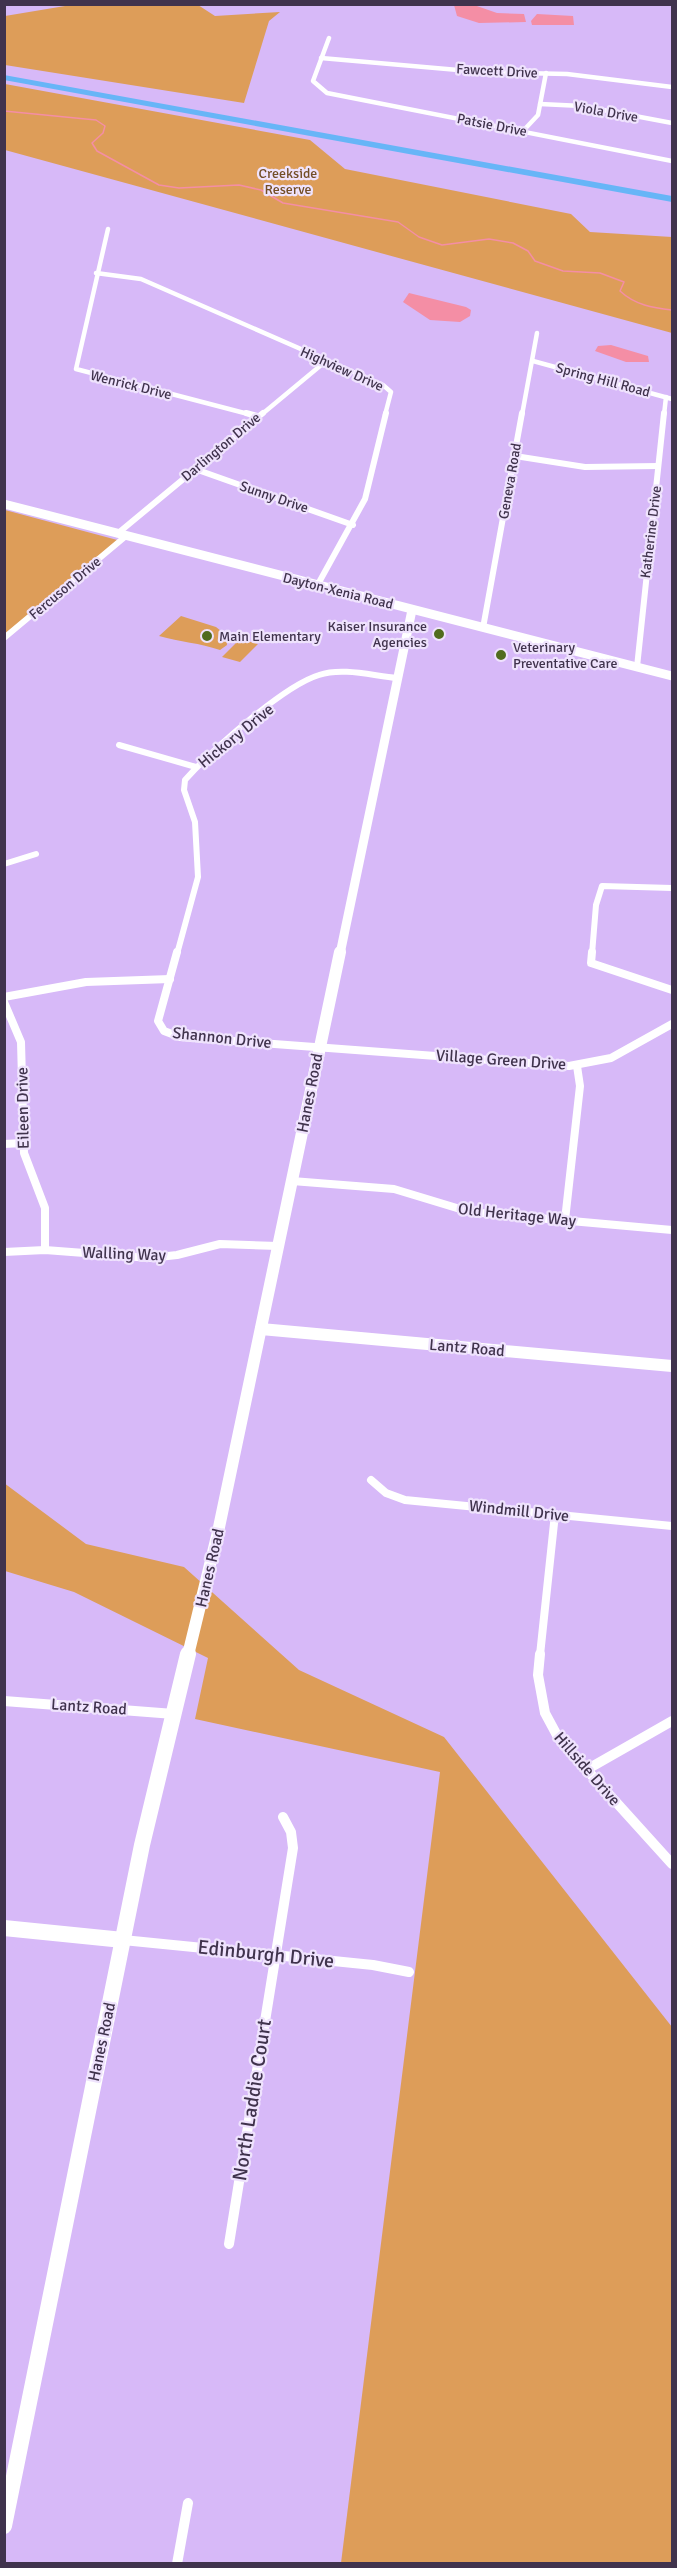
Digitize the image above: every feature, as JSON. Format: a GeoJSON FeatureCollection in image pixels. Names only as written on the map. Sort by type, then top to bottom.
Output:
{"type":"FeatureCollection","features":[{"type":"Feature","properties":{"kind":"highway"},"geometry":{"type":"LineString","coordinates":[[4,72],[672,192]]}},
{"type":"Feature","properties":{"kind":"highway"},"geometry":{"type":"LineString","coordinates":[[4,77],[672,199]]}},
{"type":"Feature","properties":{"kind":"street"},"geometry":{"type":"LineString","coordinates":[[321,58],[328,38]]}},
{"type":"Feature","properties":{"kind":"street","name":"Fawcett Drive"},"geometry":{"type":"LineString","coordinates":[[321,58],[485,73],[546,73],[672,87]]}},
{"type":"Feature","properties":{"kind":"street","name":"Patsie Drive"},"geometry":{"type":"LineString","coordinates":[[321,58],[315,85],[337,96],[672,161]]}},
{"type":"Feature","properties":{"kind":"street"},"geometry":{"type":"LineString","coordinates":[[523,131],[536,118],[546,73]]}},
{"type":"Feature","properties":{"kind":"street","name":"Viola Drive"},"geometry":{"type":"LineString","coordinates":[[540,104],[582,106],[672,123]]}},
{"type":"Feature","properties":{"kind":"street","name":"Wenrick Drive"},"geometry":{"type":"LineString","coordinates":[[108,229],[96,273],[76,369],[257,417]]}},
{"type":"Feature","properties":{"kind":"street","name":"Highview Drive"},"geometry":{"type":"LineString","coordinates":[[96,273],[141,279],[384,385],[392,395],[365,499],[353,525],[317,586]]}},
{"type":"Feature","properties":{"kind":"street","name":"Geneva Road"},"geometry":{"type":"LineString","coordinates":[[483,628],[537,333]]}},
{"type":"Feature","properties":{"kind":"street","name":"Darlington Drive"},"geometry":{"type":"LineString","coordinates":[[121,536],[195,469],[326,361]]}},
{"type":"Feature","properties":{"kind":"street","name":"Spring Hill Road"},"geometry":{"type":"LineString","coordinates":[[533,361],[669,398]]}},
{"type":"Feature","properties":{"kind":"street","name":"Katherine Drive"},"geometry":{"type":"LineString","coordinates":[[637,667],[658,466],[669,398]]}},
{"type":"Feature","properties":{"kind":"street"},"geometry":{"type":"LineString","coordinates":[[515,456],[585,467],[658,466]]}},
{"type":"Feature","properties":{"kind":"street","name":"Sunny Drive"},"geometry":{"type":"LineString","coordinates":[[195,469],[353,525]]}},
{"type":"Feature","properties":{"kind":"street","name":"Dayton-Xenia Road"},"geometry":{"type":"LineString","coordinates":[[4,504],[121,536],[672,676]]}},
{"type":"Feature","properties":{"kind":"street","name":"Fercuson Drive"},"geometry":{"type":"LineString","coordinates":[[4,638],[121,536]]}},
{"type":"Feature","properties":{"kind":"street","name":"Hanes Road"},"geometry":{"type":"LineString","coordinates":[[4,2526],[142,1845],[215,1545],[412,610]]}},
{"type":"Feature","properties":{"kind":"street","name":"Hickory Drive"},"geometry":{"type":"LineString","coordinates":[[165,995],[198,877],[195,822],[184,790],[186,780],[196,767],[244,726],[313,678],[332,674],[398,678]]}},
{"type":"Feature","properties":{"kind":"street"},"geometry":{"type":"LineString","coordinates":[[119,745],[196,767]]}},
{"type":"Feature","properties":{"kind":"street"},"geometry":{"type":"LineString","coordinates":[[4,864],[36,854]]}},
{"type":"Feature","properties":{"kind":"street"},"geometry":{"type":"LineString","coordinates":[[672,888],[602,886],[596,905],[591,963],[672,990]]}},
{"type":"Feature","properties":{"kind":"street"},"geometry":{"type":"LineString","coordinates":[[4,997],[80,981],[127,977],[170,979]]}},
{"type":"Feature","properties":{"kind":"street","name":"Shannon Drive"},"geometry":{"type":"LineString","coordinates":[[165,995],[158,1024],[162,1030],[172,1035],[319,1047]]}},
{"type":"Feature","properties":{"kind":"street","name":"Eileen Drive"},"geometry":{"type":"LineString","coordinates":[[4,1002],[21,1042],[24,1159],[45,1208],[45,1250]]}},
{"type":"Feature","properties":{"kind":"street","name":"Village Green Drive"},"geometry":{"type":"LineString","coordinates":[[319,1047],[577,1065],[599,1063],[620,1056],[672,1024]]}},
{"type":"Feature","properties":{"kind":"street"},"geometry":{"type":"LineString","coordinates":[[566,1220],[580,1086],[577,1065]]}},
{"type":"Feature","properties":{"kind":"street"},"geometry":{"type":"LineString","coordinates":[[4,1144],[23,1143]]}},
{"type":"Feature","properties":{"kind":"street","name":"Old Heritage Way"},"geometry":{"type":"LineString","coordinates":[[292,1181],[394,1189],[464,1211],[672,1230]]}},
{"type":"Feature","properties":{"kind":"street","name":"Walling Way"},"geometry":{"type":"LineString","coordinates":[[4,1252],[45,1250],[150,1258],[177,1255],[220,1245],[278,1246]]}},
{"type":"Feature","properties":{"kind":"street","name":"Lantz Road"},"geometry":{"type":"LineString","coordinates":[[261,1329],[672,1366]]}},
{"type":"Feature","properties":{"kind":"street","name":"Windmill Drive"},"geometry":{"type":"LineString","coordinates":[[371,1480],[386,1493],[405,1500],[672,1526]]}},
{"type":"Feature","properties":{"kind":"street","name":"Hillside Drive"},"geometry":{"type":"LineString","coordinates":[[555,1514],[539,1687],[549,1723],[564,1745],[672,1864]]}},
{"type":"Feature","properties":{"kind":"street","name":"Lantz Road"},"geometry":{"type":"LineString","coordinates":[[4,1701],[174,1714]]}},
{"type":"Feature","properties":{"kind":"street"},"geometry":{"type":"LineString","coordinates":[[586,1770],[672,1721]]}},
{"type":"Feature","properties":{"kind":"street","name":"North Laddie Court"},"geometry":{"type":"LineString","coordinates":[[229,2244],[292,1848],[291,1832],[284,1817]]}},
{"type":"Feature","properties":{"kind":"street"},"geometry":{"type":"LineString","coordinates":[[4,1928],[123,1940]]}},
{"type":"Feature","properties":{"kind":"street","name":"Edinburgh Drive"},"geometry":{"type":"LineString","coordinates":[[123,1940],[373,1965],[408,1972]]}},
{"type":"Feature","properties":{"kind":"street"},"geometry":{"type":"LineString","coordinates":[[177,2564],[188,2503]]}},
{"type":"Feature","properties":{"kind":"green space"},"geometry":{"type":"Polygon","coordinates":[[[77,4],[198,5],[215,16],[280,12],[269,21],[244,103],[5,65],[5,16],[77,4]]]}},
{"type":"Feature","properties":{"kind":"green space","name":"Creekside Reserve"},"geometry":{"type":"Polygon","coordinates":[[[5,84],[310,140],[345,169],[571,214],[590,232],[672,237],[672,333],[5,150],[5,84]]]}},
{"type":"Feature","properties":{"kind":"green space"},"geometry":{"type":"Polygon","coordinates":[[[5,510],[121,541],[5,638],[5,510]]]}},
{"type":"Feature","properties":{"kind":"green space"},"geometry":{"type":"Polygon","coordinates":[[[181,616],[216,627],[226,635],[227,645],[220,650],[159,636],[181,616]]]}},
{"type":"Feature","properties":{"kind":"green space"},"geometry":{"type":"Polygon","coordinates":[[[240,639],[258,644],[240,662],[222,657],[240,639]]]}},
{"type":"Feature","properties":{"kind":"green space"},"geometry":{"type":"Polygon","coordinates":[[[4,1483],[86,1544],[184,1567],[299,1670],[444,1737],[672,2027],[672,2563],[341,2563],[440,1772],[195,1719],[208,1658],[74,1592],[5,1571],[4,1483]]]}},
{"type":"Feature","properties":{"kind":"shaded area"},"geometry":{"type":"Polygon","coordinates":[[[454,5],[474,5],[497,13],[524,14],[526,22],[479,23],[457,16],[454,5]]]}},
{"type":"Feature","properties":{"kind":"shaded area"},"geometry":{"type":"Polygon","coordinates":[[[537,14],[573,16],[574,25],[532,25],[531,21],[537,14]]]}},
{"type":"Feature","properties":{"kind":"shaded area"},"geometry":{"type":"Polygon","coordinates":[[[409,293],[466,307],[471,310],[470,316],[460,322],[430,320],[403,302],[409,293]]]}},
{"type":"Feature","properties":{"kind":"shaded area"},"geometry":{"type":"Polygon","coordinates":[[[611,345],[648,356],[649,362],[626,362],[595,351],[598,346],[611,345]]]}},
{"type":"Feature","properties":{"kind":"waterway"},"geometry":{"type":"LineString","coordinates":[[4,111],[96,120],[105,126],[103,133],[92,143],[97,151],[159,185],[179,188],[239,185],[261,190],[283,203],[398,222],[419,237],[442,245],[489,239],[513,243],[528,251],[535,261],[563,271],[600,273],[624,282],[620,291],[632,300],[651,307],[672,310]]}},
{"type":"Feature","properties":{"kind":"place","name":"Kaiser Insurance Agencies"},"geometry":{"type":"Point","coordinates":[439,634]}},
{"type":"Feature","properties":{"kind":"place","name":"Main Elementary"},"geometry":{"type":"Point","coordinates":[207,636]}},
{"type":"Feature","properties":{"kind":"place","name":"Veterinary Preventative Care"},"geometry":{"type":"Point","coordinates":[501,655]}}]}
